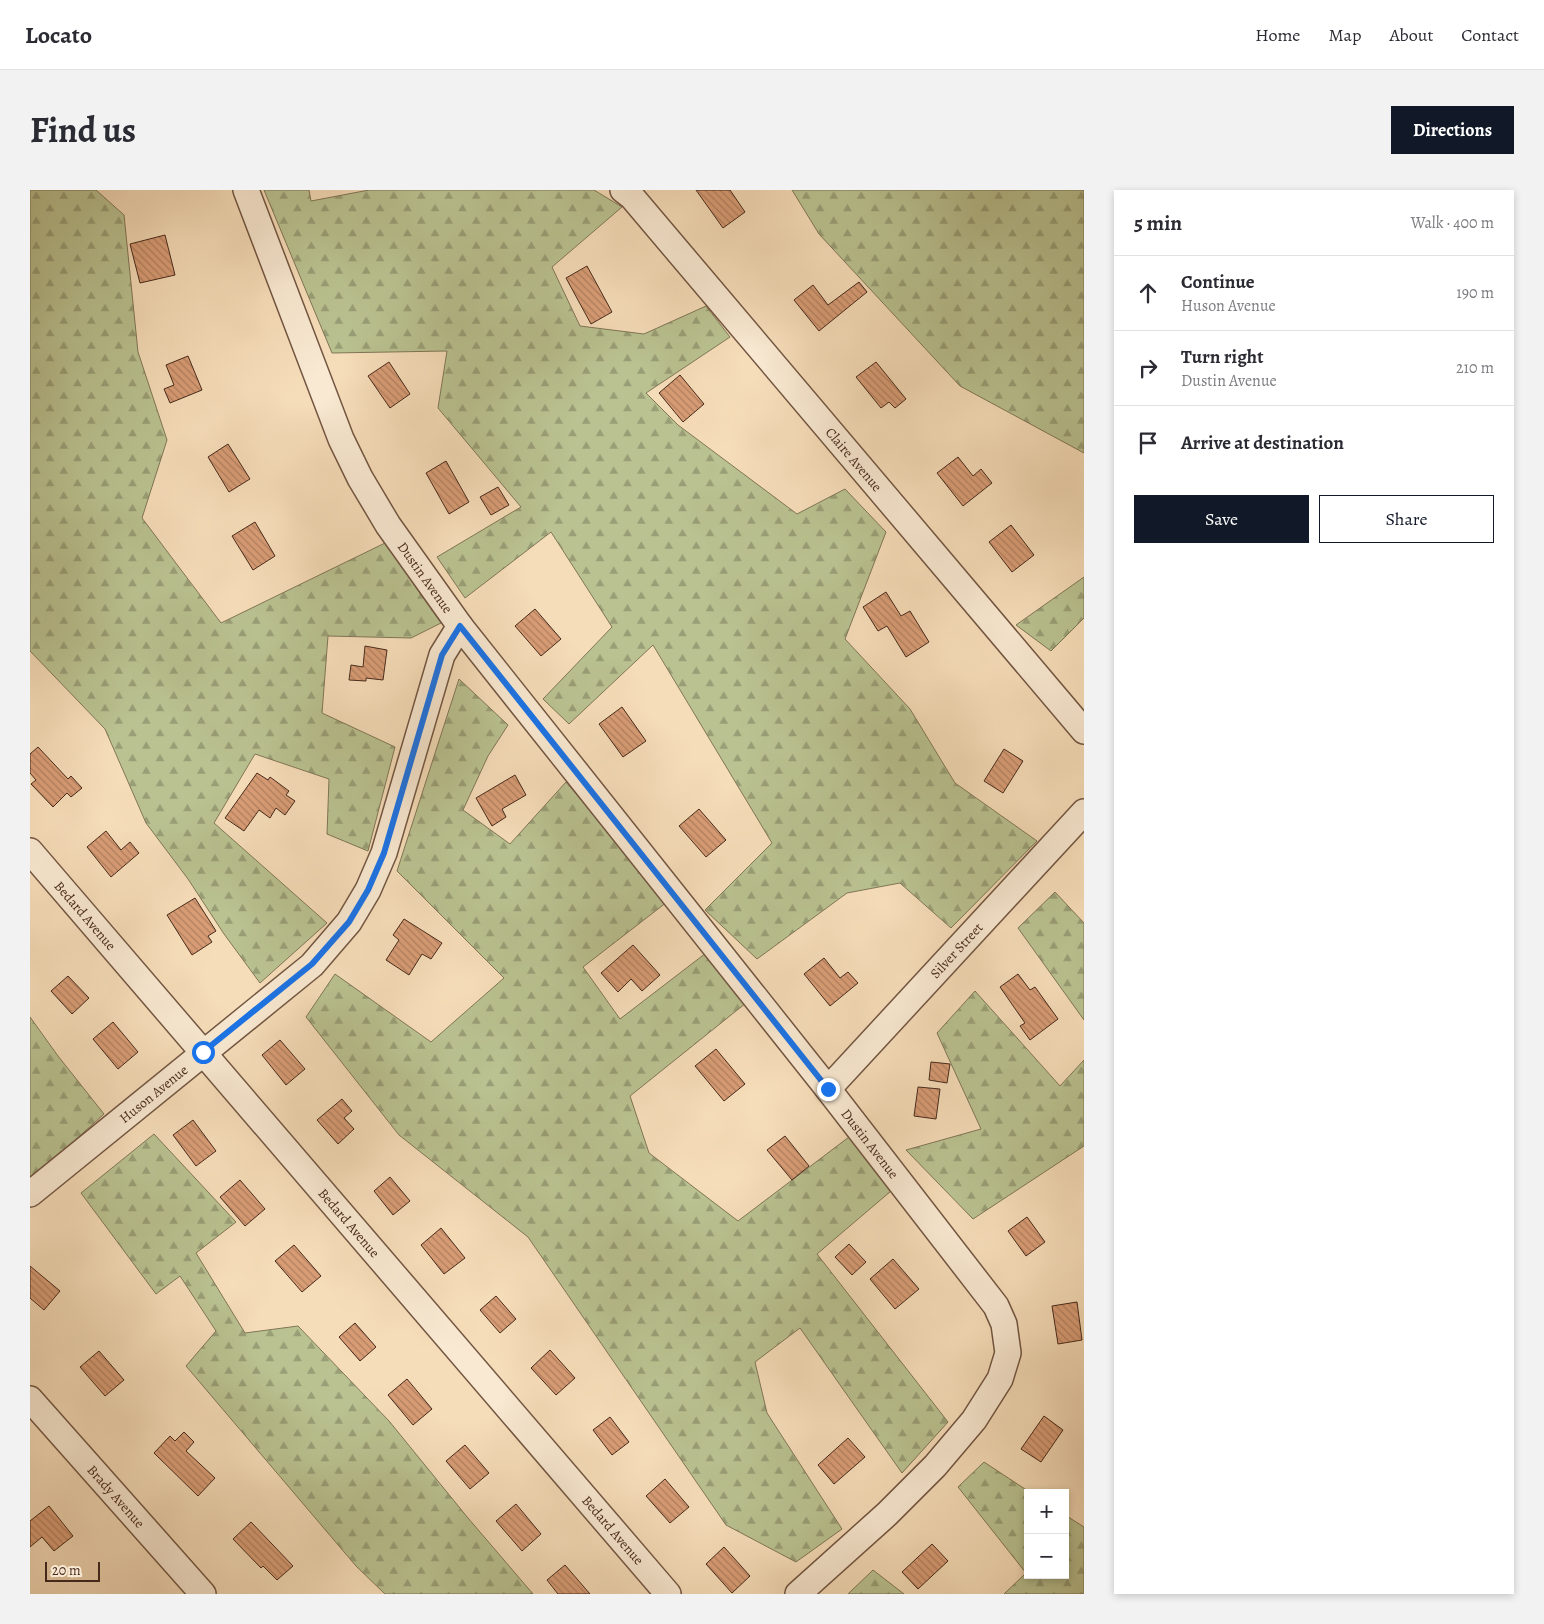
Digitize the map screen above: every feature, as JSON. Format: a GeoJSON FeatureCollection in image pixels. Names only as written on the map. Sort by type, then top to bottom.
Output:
{"type":"FeatureCollection","features":[{"type":"Feature","properties":{"kind":"street","name":"Dustin Avenue"},"geometry":{"type":"LineString","coordinates":[[246,190],[340,439],[360,478],[388,524],[460,626],[828,1089],[996,1306],[1004,1324],[1008,1354],[1000,1379],[979,1412],[935,1466],[887,1514],[798,1594]]}},
{"type":"Feature","properties":{"kind":"street","name":"Claire Avenue"},"geometry":{"type":"LineString","coordinates":[[623,190],[632,197],[1084,730]]}},
{"type":"Feature","properties":{"kind":"street","name":"Huson Avenue"},"geometry":{"type":"LineString","coordinates":[[30,1194],[312,964],[354,914],[368,890],[384,853],[442,655],[460,626]]}},
{"type":"Feature","properties":{"kind":"street","name":"Silver Street"},"geometry":{"type":"LineString","coordinates":[[828,1089],[1084,812]]}},
{"type":"Feature","properties":{"kind":"street","name":"Bedard Avenue"},"geometry":{"type":"LineString","coordinates":[[30,850],[668,1594]]}},
{"type":"Feature","properties":{"kind":"street","name":"Brady Avenue"},"geometry":{"type":"LineString","coordinates":[[30,1400],[203,1594]]}},
{"type":"Feature","properties":{"kind":"green space"},"geometry":{"type":"Polygon","coordinates":[[[30,190],[96,190],[124,215],[138,352],[167,440],[142,518],[221,623],[385,543],[441,623],[411,638],[328,636],[322,713],[395,747],[368,851],[327,834],[329,779],[255,754],[214,823],[327,923],[260,983],[224,934],[188,879],[146,823],[105,729],[30,651],[30,190]]]}},
{"type":"Feature","properties":{"kind":"green space"},"geometry":{"type":"Polygon","coordinates":[[[264,190],[309,190],[311,201],[369,190],[594,190],[622,207],[552,267],[580,326],[644,334],[706,306],[730,337],[646,393],[678,425],[797,514],[845,489],[886,532],[845,639],[910,709],[955,783],[1037,841],[951,928],[900,883],[847,893],[757,959],[705,910],[772,843],[653,645],[569,724],[543,699],[612,627],[551,532],[465,598],[437,557],[521,507],[438,408],[447,351],[332,353],[264,190]]]}},
{"type":"Feature","properties":{"kind":"green space"},"geometry":{"type":"Polygon","coordinates":[[[792,190],[1084,190],[1084,453],[960,386],[819,234],[792,190]]]}},
{"type":"Feature","properties":{"kind":"green space"},"geometry":{"type":"Polygon","coordinates":[[[1084,577],[1084,618],[1051,651],[1016,625],[1084,577]]]}},
{"type":"Feature","properties":{"kind":"green space"},"geometry":{"type":"Polygon","coordinates":[[[459,679],[508,725],[488,756],[463,810],[510,844],[566,782],[667,902],[583,967],[620,1019],[706,953],[746,1003],[630,1096],[649,1153],[738,1221],[849,1137],[891,1191],[817,1254],[948,1422],[902,1473],[800,1328],[755,1362],[767,1413],[842,1529],[796,1562],[726,1525],[528,1237],[399,1135],[306,1017],[335,974],[431,1042],[504,978],[397,871],[459,679]]]}},
{"type":"Feature","properties":{"kind":"green space"},"geometry":{"type":"Polygon","coordinates":[[[1055,892],[1084,923],[1084,1020],[1018,928],[1055,892]]]}},
{"type":"Feature","properties":{"kind":"green space"},"geometry":{"type":"Polygon","coordinates":[[[975,991],[1060,1086],[1084,1060],[1084,1146],[973,1219],[906,1150],[981,1129],[937,1033],[975,991]]]}},
{"type":"Feature","properties":{"kind":"green space"},"geometry":{"type":"Polygon","coordinates":[[[30,1017],[104,1114],[30,1181],[30,1017]]]}},
{"type":"Feature","properties":{"kind":"green space"},"geometry":{"type":"Polygon","coordinates":[[[154,1134],[236,1222],[196,1253],[245,1333],[298,1326],[389,1421],[533,1594],[385,1594],[356,1566],[186,1366],[216,1331],[180,1276],[156,1294],[81,1193],[154,1134]]]}},
{"type":"Feature","properties":{"kind":"green space"},"geometry":{"type":"Polygon","coordinates":[[[984,1462],[1025,1489],[1024,1570],[958,1487],[984,1462]]]}},
{"type":"Feature","properties":{"kind":"green space"},"geometry":{"type":"Polygon","coordinates":[[[1069,1518],[1084,1527],[1084,1594],[1004,1594],[1024,1575],[1024,1579],[1069,1579],[1069,1518]]]}},
{"type":"Feature","properties":{"kind":"green space"},"geometry":{"type":"Polygon","coordinates":[[[873,1570],[904,1594],[848,1594],[873,1570]]]}},
{"type":"Feature","properties":{"kind":"building"},"geometry":{"type":"Polygon","coordinates":[[[696,190],[730,190],[745,212],[723,228],[696,190]]]}},
{"type":"Feature","properties":{"kind":"building"},"geometry":{"type":"Polygon","coordinates":[[[165,235],[175,275],[140,283],[130,244],[165,235]]]}},
{"type":"Feature","properties":{"kind":"building"},"geometry":{"type":"Polygon","coordinates":[[[587,266],[612,312],[591,324],[566,278],[587,266]]]}},
{"type":"Feature","properties":{"kind":"building"},"geometry":{"type":"Polygon","coordinates":[[[859,282],[867,292],[819,331],[794,300],[813,285],[828,305],[859,282]]]}},
{"type":"Feature","properties":{"kind":"building"},"geometry":{"type":"Polygon","coordinates":[[[188,356],[202,390],[170,403],[164,389],[174,385],[166,365],[188,356]]]}},
{"type":"Feature","properties":{"kind":"building"},"geometry":{"type":"Polygon","coordinates":[[[389,362],[410,394],[390,408],[368,376],[389,362]]]}},
{"type":"Feature","properties":{"kind":"building"},"geometry":{"type":"Polygon","coordinates":[[[876,362],[906,399],[895,408],[889,402],[881,408],[856,377],[876,362]]]}},
{"type":"Feature","properties":{"kind":"building"},"geometry":{"type":"Polygon","coordinates":[[[680,375],[704,404],[683,422],[659,393],[680,375]]]}},
{"type":"Feature","properties":{"kind":"building"},"geometry":{"type":"Polygon","coordinates":[[[228,444],[250,479],[229,492],[208,457],[228,444]]]}},
{"type":"Feature","properties":{"kind":"building"},"geometry":{"type":"Polygon","coordinates":[[[958,457],[973,476],[981,469],[992,483],[963,506],[937,473],[958,457]]]}},
{"type":"Feature","properties":{"kind":"building"},"geometry":{"type":"Polygon","coordinates":[[[446,461],[469,502],[449,514],[426,473],[446,461]]]}},
{"type":"Feature","properties":{"kind":"building"},"geometry":{"type":"Polygon","coordinates":[[[498,487],[509,505],[491,515],[480,497],[498,487]]]}},
{"type":"Feature","properties":{"kind":"building"},"geometry":{"type":"Polygon","coordinates":[[[255,522],[275,556],[253,570],[232,536],[255,522]]]}},
{"type":"Feature","properties":{"kind":"building"},"geometry":{"type":"Polygon","coordinates":[[[1011,525],[1034,555],[1012,572],[989,542],[1011,525]]]}},
{"type":"Feature","properties":{"kind":"building"},"geometry":{"type":"Polygon","coordinates":[[[886,592],[901,616],[910,611],[929,642],[906,657],[887,626],[878,631],[863,607],[886,592]]]}},
{"type":"Feature","properties":{"kind":"building"},"geometry":{"type":"Polygon","coordinates":[[[535,609],[561,639],[541,656],[515,626],[535,609]]]}},
{"type":"Feature","properties":{"kind":"building"},"geometry":{"type":"Polygon","coordinates":[[[365,646],[387,650],[383,680],[366,678],[366,681],[349,680],[351,665],[363,667],[365,646]]]}},
{"type":"Feature","properties":{"kind":"building"},"geometry":{"type":"Polygon","coordinates":[[[622,707],[646,741],[623,757],[599,724],[622,707]]]}},
{"type":"Feature","properties":{"kind":"building"},"geometry":{"type":"Polygon","coordinates":[[[38,747],[68,779],[71,776],[82,788],[71,797],[67,793],[53,807],[31,784],[36,780],[30,773],[30,754],[38,747]]]}},
{"type":"Feature","properties":{"kind":"building"},"geometry":{"type":"Polygon","coordinates":[[[1004,749],[1023,761],[1003,793],[984,781],[1004,749]]]}},
{"type":"Feature","properties":{"kind":"building"},"geometry":{"type":"Polygon","coordinates":[[[257,773],[268,780],[270,777],[289,791],[286,795],[295,801],[285,815],[276,808],[270,818],[259,810],[244,831],[225,818],[257,773]]]}},
{"type":"Feature","properties":{"kind":"building"},"geometry":{"type":"Polygon","coordinates":[[[515,775],[526,795],[502,809],[506,817],[492,826],[476,798],[515,775]]]}},
{"type":"Feature","properties":{"kind":"building"},"geometry":{"type":"Polygon","coordinates":[[[699,809],[726,840],[706,857],[679,826],[699,809]]]}},
{"type":"Feature","properties":{"kind":"building"},"geometry":{"type":"Polygon","coordinates":[[[106,831],[121,850],[130,842],[139,853],[111,877],[87,847],[106,831]]]}},
{"type":"Feature","properties":{"kind":"building"},"geometry":{"type":"Polygon","coordinates":[[[195,898],[216,931],[208,936],[212,942],[192,955],[167,915],[195,898]]]}},
{"type":"Feature","properties":{"kind":"building"},"geometry":{"type":"Polygon","coordinates":[[[404,919],[442,943],[431,959],[422,954],[409,975],[386,960],[399,940],[393,935],[404,919]]]}},
{"type":"Feature","properties":{"kind":"building"},"geometry":{"type":"Polygon","coordinates":[[[633,945],[660,975],[642,991],[631,979],[618,992],[601,973],[633,945]]]}},
{"type":"Feature","properties":{"kind":"building"},"geometry":{"type":"Polygon","coordinates":[[[824,958],[840,978],[848,972],[858,983],[830,1006],[804,974],[824,958]]]}},
{"type":"Feature","properties":{"kind":"building"},"geometry":{"type":"Polygon","coordinates":[[[1018,974],[1030,990],[1035,987],[1058,1019],[1030,1040],[1020,1026],[1025,1023],[1000,987],[1018,974]]]}},
{"type":"Feature","properties":{"kind":"building"},"geometry":{"type":"Polygon","coordinates":[[[68,976],[89,998],[72,1014],[51,991],[68,976]]]}},
{"type":"Feature","properties":{"kind":"building"},"geometry":{"type":"Polygon","coordinates":[[[113,1022],[138,1052],[118,1069],[93,1039],[113,1022]]]}},
{"type":"Feature","properties":{"kind":"building"},"geometry":{"type":"Polygon","coordinates":[[[280,1040],[305,1069],[286,1085],[262,1055],[280,1040]]]}},
{"type":"Feature","properties":{"kind":"building"},"geometry":{"type":"Polygon","coordinates":[[[716,1049],[745,1084],[724,1101],[695,1066],[716,1049]]]}},
{"type":"Feature","properties":{"kind":"building"},"geometry":{"type":"Polygon","coordinates":[[[931,1062],[950,1064],[947,1083],[929,1080],[931,1062]]]}},
{"type":"Feature","properties":{"kind":"building"},"geometry":{"type":"Polygon","coordinates":[[[918,1087],[940,1089],[936,1119],[914,1116],[918,1087]]]}},
{"type":"Feature","properties":{"kind":"building"},"geometry":{"type":"Polygon","coordinates":[[[342,1099],[352,1111],[344,1118],[354,1129],[338,1144],[317,1120],[342,1099]]]}},
{"type":"Feature","properties":{"kind":"building"},"geometry":{"type":"Polygon","coordinates":[[[193,1120],[216,1151],[196,1166],[173,1135],[193,1120]]]}},
{"type":"Feature","properties":{"kind":"building"},"geometry":{"type":"Polygon","coordinates":[[[785,1136],[809,1166],[792,1180],[767,1150],[785,1136]]]}},
{"type":"Feature","properties":{"kind":"building"},"geometry":{"type":"Polygon","coordinates":[[[390,1177],[410,1201],[393,1215],[374,1191],[390,1177]]]}},
{"type":"Feature","properties":{"kind":"building"},"geometry":{"type":"Polygon","coordinates":[[[240,1180],[265,1209],[245,1226],[220,1197],[240,1180]]]}},
{"type":"Feature","properties":{"kind":"building"},"geometry":{"type":"Polygon","coordinates":[[[1027,1217],[1045,1242],[1026,1256],[1008,1231],[1027,1217]]]}},
{"type":"Feature","properties":{"kind":"building"},"geometry":{"type":"Polygon","coordinates":[[[441,1228],[465,1258],[444,1274],[421,1245],[441,1228]]]}},
{"type":"Feature","properties":{"kind":"building"},"geometry":{"type":"Polygon","coordinates":[[[849,1244],[866,1262],[852,1275],[835,1257],[849,1244]]]}},
{"type":"Feature","properties":{"kind":"building"},"geometry":{"type":"Polygon","coordinates":[[[294,1245],[321,1276],[302,1292],[275,1261],[294,1245]]]}},
{"type":"Feature","properties":{"kind":"building"},"geometry":{"type":"Polygon","coordinates":[[[893,1259],[919,1289],[895,1309],[870,1279],[893,1259]]]}},
{"type":"Feature","properties":{"kind":"building"},"geometry":{"type":"Polygon","coordinates":[[[30,1266],[60,1291],[44,1310],[30,1298],[30,1266]]]}},
{"type":"Feature","properties":{"kind":"building"},"geometry":{"type":"Polygon","coordinates":[[[496,1296],[516,1319],[500,1333],[480,1310],[496,1296]]]}},
{"type":"Feature","properties":{"kind":"building"},"geometry":{"type":"Polygon","coordinates":[[[1077,1302],[1082,1340],[1058,1344],[1052,1306],[1077,1302]]]}},
{"type":"Feature","properties":{"kind":"building"},"geometry":{"type":"Polygon","coordinates":[[[355,1323],[376,1347],[360,1361],[339,1337],[355,1323]]]}},
{"type":"Feature","properties":{"kind":"building"},"geometry":{"type":"Polygon","coordinates":[[[550,1350],[575,1378],[556,1395],[531,1368],[550,1350]]]}},
{"type":"Feature","properties":{"kind":"building"},"geometry":{"type":"Polygon","coordinates":[[[99,1351],[124,1380],[105,1396],[80,1367],[99,1351]]]}},
{"type":"Feature","properties":{"kind":"building"},"geometry":{"type":"Polygon","coordinates":[[[407,1379],[432,1409],[413,1425],[388,1395],[407,1379]]]}},
{"type":"Feature","properties":{"kind":"building"},"geometry":{"type":"Polygon","coordinates":[[[1044,1416],[1063,1430],[1041,1462],[1021,1449],[1044,1416]]]}},
{"type":"Feature","properties":{"kind":"building"},"geometry":{"type":"Polygon","coordinates":[[[610,1417],[629,1442],[612,1455],[593,1430],[610,1417]]]}},
{"type":"Feature","properties":{"kind":"building"},"geometry":{"type":"Polygon","coordinates":[[[184,1432],[194,1442],[186,1451],[215,1478],[198,1496],[154,1453],[170,1436],[175,1441],[184,1432]]]}},
{"type":"Feature","properties":{"kind":"building"},"geometry":{"type":"Polygon","coordinates":[[[848,1438],[865,1457],[834,1484],[818,1465],[848,1438]]]}},
{"type":"Feature","properties":{"kind":"building"},"geometry":{"type":"Polygon","coordinates":[[[465,1445],[489,1473],[470,1489],[446,1461],[465,1445]]]}},
{"type":"Feature","properties":{"kind":"building"},"geometry":{"type":"Polygon","coordinates":[[[665,1479],[689,1507],[670,1523],[646,1496],[665,1479]]]}},
{"type":"Feature","properties":{"kind":"building"},"geometry":{"type":"Polygon","coordinates":[[[516,1504],[541,1534],[522,1551],[496,1521],[516,1504]]]}},
{"type":"Feature","properties":{"kind":"building"},"geometry":{"type":"Polygon","coordinates":[[[49,1506],[73,1536],[54,1551],[42,1537],[30,1547],[30,1521],[49,1506]]]}},
{"type":"Feature","properties":{"kind":"building"},"geometry":{"type":"Polygon","coordinates":[[[251,1522],[293,1566],[277,1580],[263,1566],[261,1568],[233,1539],[251,1522]]]}},
{"type":"Feature","properties":{"kind":"building"},"geometry":{"type":"Polygon","coordinates":[[[932,1544],[948,1561],[918,1589],[902,1572],[932,1544]]]}},
{"type":"Feature","properties":{"kind":"building"},"geometry":{"type":"Polygon","coordinates":[[[724,1547],[750,1576],[732,1593],[706,1564],[724,1547]]]}},
{"type":"Feature","properties":{"kind":"building"},"geometry":{"type":"Polygon","coordinates":[[[565,1565],[590,1594],[558,1594],[547,1580],[565,1565]]]}},
{"type":"Feature","properties":{"kind":"route"},"geometry":{"type":"LineString","coordinates":[[203,1052],[312,964],[349,922],[368,890],[384,853],[442,655],[460,626],[828,1089]]}}]}
